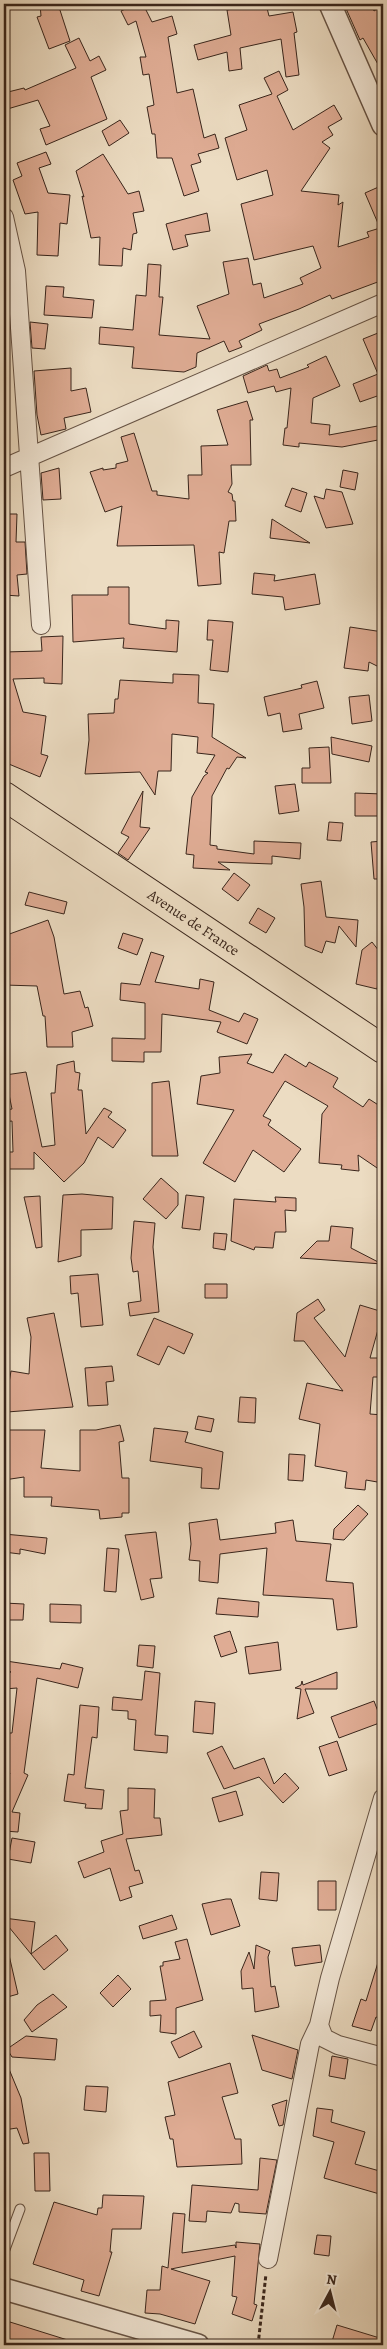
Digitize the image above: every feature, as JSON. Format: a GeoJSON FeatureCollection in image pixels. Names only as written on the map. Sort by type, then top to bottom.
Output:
{"type":"FeatureCollection","features":[{"type":"Feature","properties":{"kind":"main road","name":"Avenue de France"},"geometry":{"type":"LineString","coordinates":[[4,796],[383,1049]]}},
{"type":"Feature","properties":{"kind":"street"},"geometry":{"type":"LineString","coordinates":[[330,4],[383,125]]}},
{"type":"Feature","properties":{"kind":"street"},"geometry":{"type":"LineString","coordinates":[[4,217],[16,271],[41,625]]}},
{"type":"Feature","properties":{"kind":"street"},"geometry":{"type":"LineString","coordinates":[[4,468],[326,326],[383,303]]}},
{"type":"Feature","properties":{"kind":"street"},"geometry":{"type":"LineString","coordinates":[[268,2259],[310,2044],[320,2026],[330,1978],[383,1798]]}},
{"type":"Feature","properties":{"kind":"street"},"geometry":{"type":"LineString","coordinates":[[320,2026],[324,2038],[338,2045],[383,2057]]}},
{"type":"Feature","properties":{"kind":"street"},"geometry":{"type":"LineString","coordinates":[[4,2289],[198,2345]]}},
{"type":"Feature","properties":{"kind":"lane"},"geometry":{"type":"LineString","coordinates":[[4,2252],[20,2209]]}},
{"type":"Feature","properties":{"kind":"path"},"geometry":{"type":"LineString","coordinates":[[258,2345],[268,2259]]}},
{"type":"Feature","properties":{"kind":"building"},"geometry":{"type":"Polygon","coordinates":[[[40,4],[58,4],[70,41],[49,49],[37,17],[41,16],[40,4]]]}},
{"type":"Feature","properties":{"kind":"building"},"geometry":{"type":"Polygon","coordinates":[[[136,4],[143,4],[152,22],[172,16],[177,34],[168,37],[177,93],[193,89],[204,138],[215,134],[219,148],[198,154],[201,162],[191,165],[199,191],[184,196],[172,158],[157,158],[155,134],[152,134],[147,107],[154,105],[149,74],[143,75],[140,57],[146,57],[136,21],[128,25],[121,11],[136,4]]]}},
{"type":"Feature","properties":{"kind":"building"},"geometry":{"type":"Polygon","coordinates":[[[246,4],[266,4],[269,16],[293,12],[297,32],[294,33],[299,75],[286,77],[281,39],[240,48],[242,69],[229,71],[227,52],[198,60],[194,45],[231,35],[227,10],[247,7],[246,4]]]}},
{"type":"Feature","properties":{"kind":"building"},"geometry":{"type":"Polygon","coordinates":[[[344,4],[371,4],[374,11],[377,9],[383,22],[383,73],[363,38],[360,40],[344,4]]]}},
{"type":"Feature","properties":{"kind":"building"},"geometry":{"type":"Polygon","coordinates":[[[79,38],[90,61],[99,56],[106,70],[91,77],[107,119],[46,145],[40,129],[50,126],[38,100],[4,110],[4,93],[24,88],[25,90],[76,68],[65,45],[79,38]]]}},
{"type":"Feature","properties":{"kind":"building"},"geometry":{"type":"Polygon","coordinates":[[[279,71],[288,90],[277,96],[293,130],[334,105],[342,119],[328,127],[333,135],[322,142],[330,148],[301,191],[339,195],[338,205],[343,202],[338,247],[369,237],[367,232],[380,228],[365,193],[383,185],[383,280],[332,299],[330,295],[259,324],[262,330],[239,341],[242,347],[229,352],[224,341],[197,353],[196,367],[184,372],[132,368],[134,347],[99,344],[100,327],[133,330],[136,295],[146,296],[148,264],[161,265],[159,297],[163,297],[159,335],[210,339],[197,306],[229,294],[223,262],[248,258],[253,285],[261,283],[264,298],[303,284],[300,278],[321,268],[313,246],[254,260],[241,204],[273,195],[267,170],[237,180],[225,138],[247,130],[239,105],[272,94],[264,78],[279,71]]]}},
{"type":"Feature","properties":{"kind":"building"},"geometry":{"type":"Polygon","coordinates":[[[120,120],[129,133],[109,146],[102,131],[120,120]]]}},
{"type":"Feature","properties":{"kind":"building"},"geometry":{"type":"Polygon","coordinates":[[[46,152],[51,164],[39,168],[48,193],[70,195],[67,224],[60,223],[58,256],[37,255],[38,212],[25,214],[13,180],[22,176],[17,163],[46,152]]]}},
{"type":"Feature","properties":{"kind":"building"},"geometry":{"type":"Polygon","coordinates":[[[103,154],[128,194],[139,191],[144,211],[133,213],[137,233],[133,234],[131,250],[123,248],[122,266],[99,265],[100,237],[91,238],[82,196],[84,197],[76,171],[103,154]]]}},
{"type":"Feature","properties":{"kind":"building"},"geometry":{"type":"Polygon","coordinates":[[[207,213],[210,231],[185,235],[188,246],[173,250],[166,224],[207,213]]]}},
{"type":"Feature","properties":{"kind":"building"},"geometry":{"type":"Polygon","coordinates":[[[46,286],[64,287],[63,297],[94,300],[92,318],[44,315],[46,286]]]}},
{"type":"Feature","properties":{"kind":"building"},"geometry":{"type":"Polygon","coordinates":[[[30,322],[48,324],[45,349],[32,348],[30,322]]]}},
{"type":"Feature","properties":{"kind":"building"},"geometry":{"type":"Polygon","coordinates":[[[378,333],[383,346],[383,394],[360,402],[353,384],[378,374],[363,339],[378,333]]]}},
{"type":"Feature","properties":{"kind":"building"},"geometry":{"type":"Polygon","coordinates":[[[326,356],[340,386],[313,398],[311,423],[330,425],[329,435],[383,425],[383,439],[342,447],[299,443],[299,447],[283,445],[285,428],[287,428],[291,388],[276,392],[274,386],[248,393],[243,376],[267,365],[269,371],[277,369],[280,378],[309,367],[307,365],[326,356]]]}},
{"type":"Feature","properties":{"kind":"building"},"geometry":{"type":"Polygon","coordinates":[[[71,368],[71,391],[86,388],[91,412],[64,418],[66,429],[41,435],[37,415],[34,371],[71,368]]]}},
{"type":"Feature","properties":{"kind":"building"},"geometry":{"type":"Polygon","coordinates":[[[247,401],[253,420],[250,420],[251,465],[231,465],[232,484],[228,492],[232,494],[233,501],[235,501],[236,521],[229,521],[224,553],[219,552],[221,584],[198,586],[194,545],[117,546],[122,506],[105,512],[90,472],[103,468],[103,470],[116,468],[116,464],[128,461],[121,437],[134,433],[152,491],[157,491],[157,495],[189,499],[188,475],[202,475],[201,446],[228,445],[217,410],[247,401]]]}},
{"type":"Feature","properties":{"kind":"building"},"geometry":{"type":"Polygon","coordinates":[[[59,468],[61,499],[43,500],[41,473],[59,468]]]}},
{"type":"Feature","properties":{"kind":"building"},"geometry":{"type":"Polygon","coordinates":[[[343,470],[358,473],[355,490],[340,487],[343,470]]]}},
{"type":"Feature","properties":{"kind":"building"},"geometry":{"type":"Polygon","coordinates":[[[292,488],[307,493],[301,512],[285,506],[292,488]]]}},
{"type":"Feature","properties":{"kind":"building"},"geometry":{"type":"Polygon","coordinates":[[[326,489],[342,492],[353,524],[326,528],[314,496],[324,499],[326,489]]]}},
{"type":"Feature","properties":{"kind":"building"},"geometry":{"type":"Polygon","coordinates":[[[4,514],[17,514],[16,542],[25,542],[27,574],[17,575],[19,596],[4,595],[4,514]]]}},
{"type":"Feature","properties":{"kind":"building"},"geometry":{"type":"Polygon","coordinates":[[[272,519],[310,543],[270,538],[272,519]]]}},
{"type":"Feature","properties":{"kind":"building"},"geometry":{"type":"Polygon","coordinates":[[[254,573],[275,575],[274,581],[315,574],[320,604],[285,610],[283,597],[252,594],[254,573]]]}},
{"type":"Feature","properties":{"kind":"building"},"geometry":{"type":"Polygon","coordinates":[[[108,587],[129,587],[129,624],[166,629],[166,620],[179,621],[177,652],[123,648],[124,638],[73,642],[72,595],[108,595],[108,587]]]}},
{"type":"Feature","properties":{"kind":"building"},"geometry":{"type":"Polygon","coordinates":[[[208,620],[233,622],[228,672],[210,670],[213,640],[207,640],[208,620]]]}},
{"type":"Feature","properties":{"kind":"building"},"geometry":{"type":"Polygon","coordinates":[[[350,627],[383,632],[383,669],[369,662],[368,671],[344,668],[350,627]]]}},
{"type":"Feature","properties":{"kind":"building"},"geometry":{"type":"Polygon","coordinates":[[[63,636],[62,684],[44,683],[44,678],[13,679],[23,712],[46,716],[41,754],[48,756],[40,777],[4,762],[4,652],[42,651],[41,637],[63,636]]]}},
{"type":"Feature","properties":{"kind":"building"},"geometry":{"type":"Polygon","coordinates":[[[173,674],[199,675],[198,703],[214,704],[212,737],[246,758],[237,757],[229,769],[227,768],[212,796],[210,845],[217,846],[217,849],[254,854],[254,841],[301,843],[300,859],[272,856],[272,864],[218,862],[230,870],[193,868],[194,855],[186,854],[192,797],[204,776],[208,773],[205,772],[215,755],[197,753],[198,737],[172,734],[171,771],[158,771],[155,795],[140,772],[85,774],[89,740],[88,714],[114,713],[115,699],[118,699],[120,680],[173,683],[173,674]]]}},
{"type":"Feature","properties":{"kind":"building"},"geometry":{"type":"Polygon","coordinates":[[[317,681],[324,708],[299,714],[302,729],[283,732],[280,713],[268,716],[264,697],[302,688],[301,685],[317,681]]]}},
{"type":"Feature","properties":{"kind":"building"},"geometry":{"type":"Polygon","coordinates":[[[369,695],[372,721],[352,724],[349,697],[369,695]]]}},
{"type":"Feature","properties":{"kind":"building"},"geometry":{"type":"Polygon","coordinates":[[[331,737],[372,746],[369,762],[332,754],[331,737]]]}},
{"type":"Feature","properties":{"kind":"building"},"geometry":{"type":"Polygon","coordinates":[[[329,747],[331,783],[302,783],[302,768],[310,768],[309,748],[329,747]]]}},
{"type":"Feature","properties":{"kind":"building"},"geometry":{"type":"Polygon","coordinates":[[[295,784],[299,811],[279,814],[275,786],[295,784]]]}},
{"type":"Feature","properties":{"kind":"building"},"geometry":{"type":"Polygon","coordinates":[[[143,791],[140,827],[150,828],[128,860],[118,853],[129,837],[121,833],[143,791]]]}},
{"type":"Feature","properties":{"kind":"building"},"geometry":{"type":"Polygon","coordinates":[[[355,793],[383,794],[382,816],[355,816],[355,793]]]}},
{"type":"Feature","properties":{"kind":"building"},"geometry":{"type":"Polygon","coordinates":[[[329,822],[343,823],[341,841],[327,840],[329,822]]]}},
{"type":"Feature","properties":{"kind":"building"},"geometry":{"type":"Polygon","coordinates":[[[383,841],[383,879],[374,879],[371,842],[383,841]]]}},
{"type":"Feature","properties":{"kind":"building"},"geometry":{"type":"Polygon","coordinates":[[[234,873],[250,885],[238,901],[222,889],[234,873]]]}},
{"type":"Feature","properties":{"kind":"building"},"geometry":{"type":"Polygon","coordinates":[[[321,881],[326,917],[358,920],[356,947],[339,926],[335,943],[326,941],[322,953],[305,946],[304,907],[301,884],[321,881]]]}},
{"type":"Feature","properties":{"kind":"building"},"geometry":{"type":"Polygon","coordinates":[[[29,892],[67,902],[64,914],[25,905],[29,892]]]}},
{"type":"Feature","properties":{"kind":"building"},"geometry":{"type":"Polygon","coordinates":[[[258,908],[275,918],[266,933],[249,923],[258,908]]]}},
{"type":"Feature","properties":{"kind":"building"},"geometry":{"type":"Polygon","coordinates":[[[48,920],[54,937],[64,994],[80,991],[85,1008],[88,1007],[93,1026],[72,1032],[73,1047],[47,1047],[45,1016],[43,1016],[37,986],[4,985],[4,936],[48,920]]]}},
{"type":"Feature","properties":{"kind":"building"},"geometry":{"type":"Polygon","coordinates":[[[123,933],[143,939],[137,955],[118,948],[123,933]]]}},
{"type":"Feature","properties":{"kind":"building"},"geometry":{"type":"Polygon","coordinates":[[[372,942],[383,956],[377,989],[356,984],[362,950],[372,942]]]}},
{"type":"Feature","properties":{"kind":"building"},"geometry":{"type":"Polygon","coordinates":[[[151,952],[164,956],[155,982],[199,989],[200,979],[214,982],[209,1010],[239,1022],[244,1013],[258,1019],[247,1044],[217,1032],[221,1022],[162,1014],[161,1052],[144,1052],[144,1062],[112,1061],[112,1038],[145,1039],[145,1003],[120,1000],[121,983],[140,985],[151,952]]]}},
{"type":"Feature","properties":{"kind":"building"},"geometry":{"type":"Polygon","coordinates":[[[252,1054],[247,1063],[273,1073],[285,1054],[306,1067],[309,1062],[338,1078],[333,1087],[363,1107],[369,1099],[383,1108],[383,1172],[358,1155],[359,1171],[341,1169],[342,1165],[319,1163],[322,1114],[328,1106],[285,1081],[263,1116],[271,1120],[268,1125],[301,1149],[284,1172],[253,1150],[235,1182],[203,1163],[234,1110],[197,1104],[201,1076],[220,1073],[219,1057],[252,1054]]]}},
{"type":"Feature","properties":{"kind":"building"},"geometry":{"type":"Polygon","coordinates":[[[74,1061],[75,1072],[80,1073],[78,1090],[82,1090],[86,1134],[104,1108],[112,1112],[108,1117],[126,1130],[113,1148],[98,1137],[84,1163],[64,1182],[34,1152],[34,1169],[4,1169],[4,1152],[13,1152],[12,1121],[4,1122],[4,1110],[12,1109],[5,1075],[26,1072],[42,1147],[55,1145],[51,1093],[55,1093],[57,1065],[74,1061]]]}},
{"type":"Feature","properties":{"kind":"building"},"geometry":{"type":"Polygon","coordinates":[[[169,1081],[178,1156],[152,1156],[152,1083],[169,1081]]]}},
{"type":"Feature","properties":{"kind":"building"},"geometry":{"type":"Polygon","coordinates":[[[161,1178],[178,1193],[178,1205],[166,1219],[143,1199],[161,1178]]]}},
{"type":"Feature","properties":{"kind":"building"},"geometry":{"type":"Polygon","coordinates":[[[82,1194],[113,1197],[112,1229],[81,1230],[81,1256],[58,1262],[63,1195],[82,1194]]]}},
{"type":"Feature","properties":{"kind":"building"},"geometry":{"type":"Polygon","coordinates":[[[186,1195],[204,1197],[200,1230],[182,1228],[186,1195]]]}},
{"type":"Feature","properties":{"kind":"building"},"geometry":{"type":"Polygon","coordinates":[[[40,1196],[42,1247],[36,1248],[24,1197],[40,1196]]]}},
{"type":"Feature","properties":{"kind":"building"},"geometry":{"type":"Polygon","coordinates":[[[275,1197],[296,1198],[296,1211],[285,1210],[286,1232],[275,1232],[273,1248],[255,1247],[254,1250],[231,1241],[234,1199],[276,1202],[275,1197]]]}},
{"type":"Feature","properties":{"kind":"building"},"geometry":{"type":"Polygon","coordinates":[[[134,1221],[155,1223],[153,1247],[159,1312],[130,1316],[128,1303],[141,1301],[138,1271],[133,1272],[131,1258],[134,1221]]]}},
{"type":"Feature","properties":{"kind":"building"},"geometry":{"type":"Polygon","coordinates":[[[331,1226],[353,1228],[351,1248],[382,1264],[300,1258],[317,1241],[329,1241],[331,1226]]]}},
{"type":"Feature","properties":{"kind":"building"},"geometry":{"type":"Polygon","coordinates":[[[214,1233],[227,1234],[225,1250],[213,1248],[214,1233]]]}},
{"type":"Feature","properties":{"kind":"building"},"geometry":{"type":"Polygon","coordinates":[[[98,1274],[103,1325],[81,1327],[78,1293],[71,1294],[70,1276],[98,1274]]]}},
{"type":"Feature","properties":{"kind":"building"},"geometry":{"type":"Polygon","coordinates":[[[205,1284],[227,1284],[227,1298],[205,1298],[205,1284]]]}},
{"type":"Feature","properties":{"kind":"building"},"geometry":{"type":"Polygon","coordinates":[[[318,1299],[325,1310],[314,1318],[345,1357],[360,1305],[383,1312],[370,1358],[382,1358],[383,1377],[373,1377],[370,1414],[383,1415],[383,1483],[366,1480],[365,1490],[345,1488],[347,1472],[315,1466],[320,1424],[299,1419],[307,1383],[343,1391],[304,1341],[294,1341],[297,1313],[318,1299]]]}},
{"type":"Feature","properties":{"kind":"building"},"geometry":{"type":"Polygon","coordinates":[[[54,1313],[73,1407],[7,1412],[7,1404],[4,1403],[4,1389],[8,1389],[11,1371],[29,1374],[31,1337],[27,1318],[54,1313]]]}},
{"type":"Feature","properties":{"kind":"building"},"geometry":{"type":"Polygon","coordinates":[[[154,1318],[193,1334],[184,1354],[168,1346],[159,1365],[137,1355],[154,1318]]]}},
{"type":"Feature","properties":{"kind":"building"},"geometry":{"type":"Polygon","coordinates":[[[112,1366],[114,1381],[106,1382],[108,1405],[88,1406],[85,1368],[112,1366]]]}},
{"type":"Feature","properties":{"kind":"building"},"geometry":{"type":"Polygon","coordinates":[[[240,1397],[256,1398],[255,1423],[238,1422],[240,1397]]]}},
{"type":"Feature","properties":{"kind":"building"},"geometry":{"type":"Polygon","coordinates":[[[198,1416],[214,1419],[211,1432],[195,1429],[198,1416]]]}},
{"type":"Feature","properties":{"kind":"building"},"geometry":{"type":"Polygon","coordinates":[[[120,1425],[124,1441],[119,1442],[122,1478],[129,1478],[129,1513],[122,1513],[122,1517],[100,1519],[99,1510],[51,1506],[52,1497],[24,1497],[24,1477],[4,1480],[6,1430],[45,1430],[41,1468],[80,1471],[80,1430],[96,1430],[120,1425]]]}},
{"type":"Feature","properties":{"kind":"building"},"geometry":{"type":"Polygon","coordinates":[[[154,1428],[188,1432],[185,1442],[223,1452],[219,1489],[201,1488],[202,1468],[150,1461],[154,1428]]]}},
{"type":"Feature","properties":{"kind":"building"},"geometry":{"type":"Polygon","coordinates":[[[289,1454],[305,1455],[303,1481],[288,1480],[289,1454]]]}},
{"type":"Feature","properties":{"kind":"building"},"geometry":{"type":"Polygon","coordinates":[[[358,1505],[368,1514],[344,1540],[333,1539],[334,1529],[358,1505]]]}},
{"type":"Feature","properties":{"kind":"building"},"geometry":{"type":"Polygon","coordinates":[[[217,1519],[220,1540],[276,1533],[275,1523],[293,1520],[296,1541],[331,1544],[326,1581],[353,1583],[357,1627],[337,1630],[333,1599],[263,1595],[267,1548],[220,1554],[218,1583],[199,1581],[200,1561],[189,1560],[191,1544],[189,1523],[217,1519]]]}},
{"type":"Feature","properties":{"kind":"building"},"geometry":{"type":"Polygon","coordinates":[[[156,1532],[162,1578],[150,1579],[154,1597],[141,1600],[125,1535],[156,1532]]]}},
{"type":"Feature","properties":{"kind":"building"},"geometry":{"type":"Polygon","coordinates":[[[4,1534],[47,1538],[45,1554],[20,1549],[20,1554],[4,1552],[4,1534]]]}},
{"type":"Feature","properties":{"kind":"building"},"geometry":{"type":"Polygon","coordinates":[[[107,1548],[119,1549],[116,1592],[104,1591],[107,1548]]]}},
{"type":"Feature","properties":{"kind":"building"},"geometry":{"type":"Polygon","coordinates":[[[218,1598],[259,1602],[258,1617],[216,1614],[218,1598]]]}},
{"type":"Feature","properties":{"kind":"building"},"geometry":{"type":"Polygon","coordinates":[[[4,1603],[24,1604],[23,1620],[4,1620],[4,1603]]]}},
{"type":"Feature","properties":{"kind":"building"},"geometry":{"type":"Polygon","coordinates":[[[50,1604],[81,1605],[81,1623],[50,1622],[50,1604]]]}},
{"type":"Feature","properties":{"kind":"building"},"geometry":{"type":"Polygon","coordinates":[[[230,1631],[237,1652],[221,1657],[214,1636],[230,1631]]]}},
{"type":"Feature","properties":{"kind":"building"},"geometry":{"type":"Polygon","coordinates":[[[278,1642],[281,1670],[249,1674],[245,1647],[278,1642]]]}},
{"type":"Feature","properties":{"kind":"building"},"geometry":{"type":"Polygon","coordinates":[[[139,1645],[155,1646],[153,1668],[137,1666],[139,1645]]]}},
{"type":"Feature","properties":{"kind":"building"},"geometry":{"type":"Polygon","coordinates":[[[6,1661],[60,1669],[62,1663],[83,1668],[78,1688],[37,1678],[24,1773],[28,1775],[12,1812],[20,1813],[18,1832],[4,1831],[4,1787],[10,1773],[4,1770],[4,1752],[6,1753],[8,1733],[12,1733],[17,1688],[4,1689],[4,1672],[11,1672],[4,1670],[6,1661]]]}},
{"type":"Feature","properties":{"kind":"building"},"geometry":{"type":"Polygon","coordinates":[[[145,1671],[160,1673],[155,1735],[168,1736],[167,1753],[134,1750],[136,1720],[128,1719],[128,1711],[112,1710],[113,1697],[142,1700],[145,1671]]]}},
{"type":"Feature","properties":{"kind":"building"},"geometry":{"type":"Polygon","coordinates":[[[337,1672],[337,1689],[305,1689],[314,1713],[297,1719],[301,1689],[295,1688],[301,1685],[302,1681],[303,1685],[337,1672]]]}},
{"type":"Feature","properties":{"kind":"building"},"geometry":{"type":"Polygon","coordinates":[[[195,1701],[215,1703],[213,1734],[193,1732],[195,1701]]]}},
{"type":"Feature","properties":{"kind":"building"},"geometry":{"type":"Polygon","coordinates":[[[374,1701],[382,1722],[339,1738],[331,1717],[374,1701]]]}},
{"type":"Feature","properties":{"kind":"building"},"geometry":{"type":"Polygon","coordinates":[[[80,1705],[99,1707],[97,1738],[92,1737],[85,1788],[104,1790],[102,1809],[85,1808],[86,1804],[64,1801],[68,1774],[74,1775],[80,1705]]]}},
{"type":"Feature","properties":{"kind":"building"},"geometry":{"type":"Polygon","coordinates":[[[337,1741],[347,1770],[329,1776],[319,1747],[337,1741]]]}},
{"type":"Feature","properties":{"kind":"building"},"geometry":{"type":"Polygon","coordinates":[[[222,1746],[234,1769],[264,1758],[274,1784],[285,1773],[299,1788],[283,1803],[259,1777],[224,1789],[207,1753],[222,1746]]]}},
{"type":"Feature","properties":{"kind":"building"},"geometry":{"type":"Polygon","coordinates":[[[128,1788],[155,1789],[154,1818],[160,1818],[162,1835],[126,1839],[135,1871],[139,1870],[143,1883],[129,1887],[132,1897],[120,1901],[110,1868],[84,1878],[78,1862],[104,1852],[101,1841],[123,1834],[120,1811],[128,1810],[128,1788]]]}},
{"type":"Feature","properties":{"kind":"building"},"geometry":{"type":"Polygon","coordinates":[[[236,1791],[243,1815],[219,1822],[212,1798],[236,1791]]]}},
{"type":"Feature","properties":{"kind":"building"},"geometry":{"type":"Polygon","coordinates":[[[12,1838],[35,1842],[31,1863],[8,1859],[12,1838]]]}},
{"type":"Feature","properties":{"kind":"building"},"geometry":{"type":"Polygon","coordinates":[[[261,1872],[279,1873],[277,1901],[259,1899],[261,1872]]]}},
{"type":"Feature","properties":{"kind":"building"},"geometry":{"type":"Polygon","coordinates":[[[318,1881],[336,1881],[336,1910],[318,1910],[318,1881]]]}},
{"type":"Feature","properties":{"kind":"building"},"geometry":{"type":"Polygon","coordinates":[[[231,1899],[240,1926],[211,1935],[202,1904],[231,1899]]]}},
{"type":"Feature","properties":{"kind":"building"},"geometry":{"type":"Polygon","coordinates":[[[172,1915],[177,1929],[143,1939],[139,1926],[172,1915]]]}},
{"type":"Feature","properties":{"kind":"building"},"geometry":{"type":"Polygon","coordinates":[[[4,1918],[35,1922],[31,1954],[4,1921],[4,1918]]]}},
{"type":"Feature","properties":{"kind":"building"},"geometry":{"type":"Polygon","coordinates":[[[56,1935],[68,1950],[44,1970],[31,1954],[56,1935]]]}},
{"type":"Feature","properties":{"kind":"building"},"geometry":{"type":"Polygon","coordinates":[[[187,1939],[203,2000],[176,2008],[176,2034],[160,2032],[161,2015],[150,2016],[150,2001],[166,2000],[160,1966],[163,1966],[163,1962],[180,1959],[175,1942],[187,1939]]]}},
{"type":"Feature","properties":{"kind":"building"},"geometry":{"type":"Polygon","coordinates":[[[256,1945],[270,1951],[268,1957],[271,1987],[275,1986],[279,2007],[255,2012],[253,1988],[242,1989],[241,1971],[249,1952],[254,1969],[256,1945]]]}},
{"type":"Feature","properties":{"kind":"building"},"geometry":{"type":"Polygon","coordinates":[[[320,1945],[322,1962],[295,1966],[292,1948],[320,1945]]]}},
{"type":"Feature","properties":{"kind":"building"},"geometry":{"type":"Polygon","coordinates":[[[4,1955],[9,1955],[18,1994],[4,1998],[4,1955]]]}},
{"type":"Feature","properties":{"kind":"building"},"geometry":{"type":"Polygon","coordinates":[[[380,1956],[383,1957],[383,2019],[376,2017],[371,2031],[352,2026],[361,1999],[366,2001],[380,1956]]]}},
{"type":"Feature","properties":{"kind":"building"},"geometry":{"type":"Polygon","coordinates":[[[118,1975],[131,1989],[113,2007],[100,1993],[118,1975]]]}},
{"type":"Feature","properties":{"kind":"building"},"geometry":{"type":"Polygon","coordinates":[[[53,1994],[67,2007],[32,2032],[24,2020],[37,2005],[53,1994]]]}},
{"type":"Feature","properties":{"kind":"building"},"geometry":{"type":"Polygon","coordinates":[[[194,2031],[202,2047],[179,2058],[171,2042],[194,2031]]]}},
{"type":"Feature","properties":{"kind":"building"},"geometry":{"type":"Polygon","coordinates":[[[252,2035],[298,2050],[292,2079],[262,2070],[252,2035]]]}},
{"type":"Feature","properties":{"kind":"building"},"geometry":{"type":"Polygon","coordinates":[[[26,2036],[57,2039],[55,2060],[12,2057],[7,2049],[26,2036]]]}},
{"type":"Feature","properties":{"kind":"building"},"geometry":{"type":"Polygon","coordinates":[[[332,2056],[348,2059],[345,2079],[329,2076],[332,2056]]]}},
{"type":"Feature","properties":{"kind":"building"},"geometry":{"type":"Polygon","coordinates":[[[4,2057],[21,2098],[29,2143],[23,2144],[17,2128],[4,2130],[4,2110],[9,2110],[4,2096],[4,2057]]]}},
{"type":"Feature","properties":{"kind":"building"},"geometry":{"type":"Polygon","coordinates":[[[230,2063],[238,2093],[222,2097],[235,2139],[241,2139],[242,2164],[177,2167],[173,2139],[170,2139],[165,2117],[175,2115],[168,2082],[230,2063]]]}},
{"type":"Feature","properties":{"kind":"building"},"geometry":{"type":"Polygon","coordinates":[[[86,2086],[108,2087],[106,2112],[84,2110],[86,2086]]]}},
{"type":"Feature","properties":{"kind":"building"},"geometry":{"type":"Polygon","coordinates":[[[287,2100],[283,2125],[279,2126],[272,2105],[287,2100]]]}},
{"type":"Feature","properties":{"kind":"building"},"geometry":{"type":"Polygon","coordinates":[[[317,2108],[333,2110],[331,2122],[365,2132],[355,2164],[383,2172],[383,2195],[324,2178],[334,2142],[313,2136],[317,2108]]]}},
{"type":"Feature","properties":{"kind":"building"},"geometry":{"type":"Polygon","coordinates":[[[34,2153],[49,2153],[50,2191],[35,2191],[34,2153]]]}},
{"type":"Feature","properties":{"kind":"building"},"geometry":{"type":"Polygon","coordinates":[[[260,2158],[277,2160],[266,2214],[239,2212],[239,2204],[235,2203],[231,2213],[207,2211],[206,2222],[189,2221],[192,2185],[258,2190],[260,2158]]]}},
{"type":"Feature","properties":{"kind":"building"},"geometry":{"type":"Polygon","coordinates":[[[103,2195],[144,2196],[141,2229],[112,2229],[110,2252],[112,2252],[99,2296],[81,2291],[84,2280],[33,2264],[54,2202],[97,2215],[98,2208],[102,2208],[103,2195]]]}},
{"type":"Feature","properties":{"kind":"building"},"geometry":{"type":"Polygon","coordinates":[[[173,2213],[185,2214],[182,2253],[235,2245],[236,2248],[236,2242],[260,2244],[254,2304],[257,2305],[252,2321],[232,2314],[237,2297],[232,2296],[235,2256],[171,2269],[210,2281],[195,2324],[160,2314],[145,2313],[147,2290],[160,2290],[162,2266],[168,2268],[173,2213]]]}},
{"type":"Feature","properties":{"kind":"building"},"geometry":{"type":"Polygon","coordinates":[[[317,2235],[331,2236],[329,2256],[314,2254],[317,2235]]]}},
{"type":"Feature","properties":{"kind":"building"},"geometry":{"type":"Polygon","coordinates":[[[10,2322],[74,2342],[74,2345],[4,2345],[4,2325],[8,2326],[10,2322]]]}},
{"type":"Feature","properties":{"kind":"building"},"geometry":{"type":"Polygon","coordinates":[[[337,2325],[383,2339],[383,2345],[331,2345],[337,2325]]]}}]}
